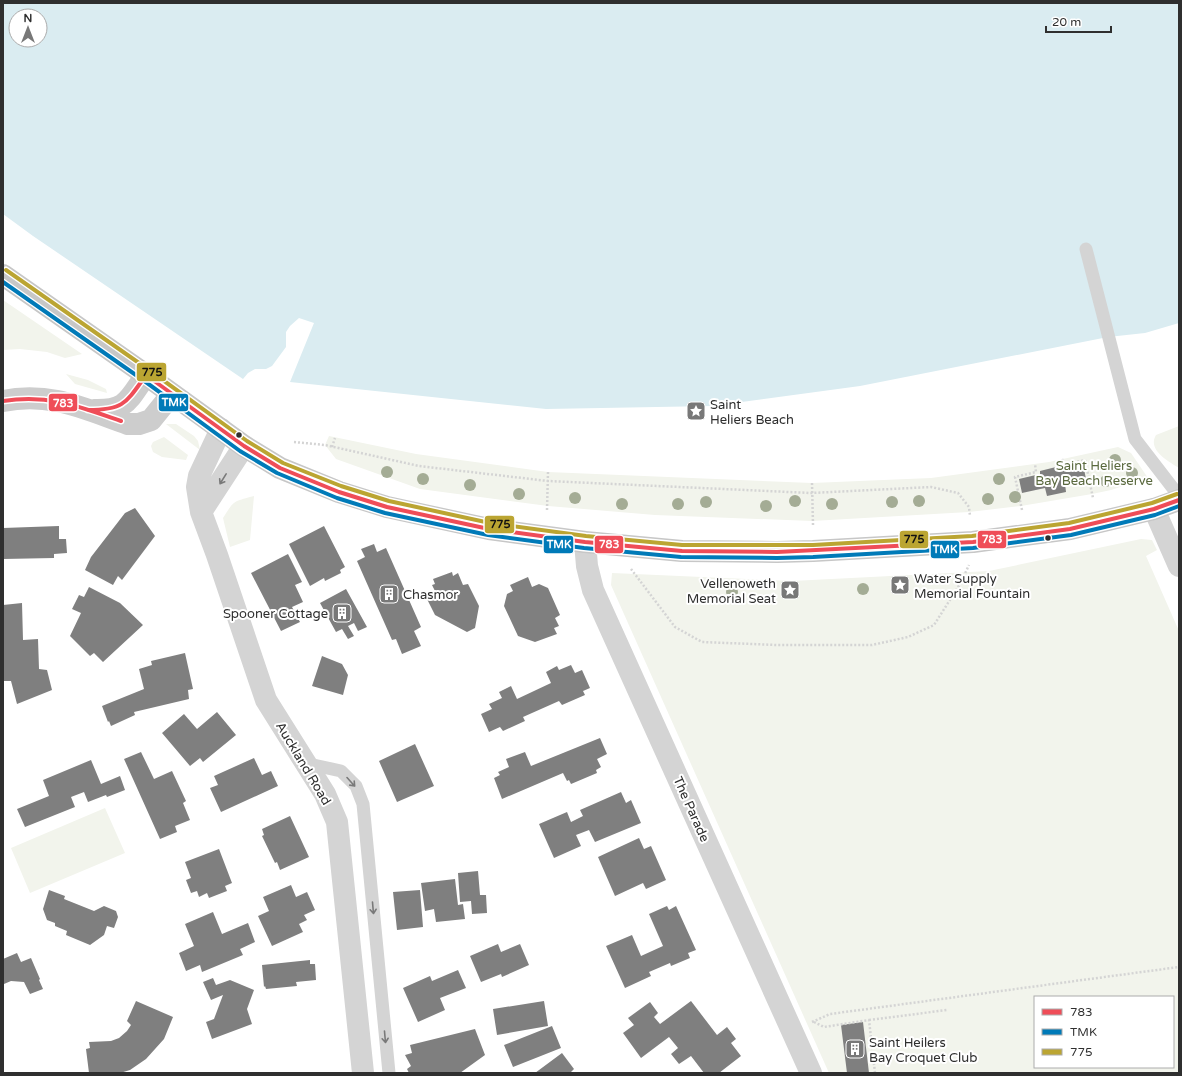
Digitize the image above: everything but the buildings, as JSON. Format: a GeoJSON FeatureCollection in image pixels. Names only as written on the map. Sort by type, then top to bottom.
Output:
{"type":"FeatureCollection","features":[{"type":"Feature","properties":{"kind":"main road"},"geometry":{"type":"LineString","coordinates":[[3,275],[244,446],[280,468],[339,492],[387,507],[489,529],[585,542],[682,551],[777,552],[973,542],[1070,528],[1154,509],[1179,500]]}},
{"type":"Feature","properties":{"kind":"street"},"geometry":{"type":"LineString","coordinates":[[88,410],[106,410],[116,408],[124,404],[146,375]]}},
{"type":"Feature","properties":{"kind":"street"},"geometry":{"type":"LineString","coordinates":[[3,401],[19,398],[55,400],[128,424],[138,424],[151,420],[172,394]]}},
{"type":"Feature","properties":{"kind":"street","name":"Auckland Road"},"geometry":{"type":"LineString","coordinates":[[221,429],[199,476],[197,487],[201,512],[266,700],[304,763],[325,794],[337,822],[363,1073]]}},
{"type":"Feature","properties":{"kind":"street"},"geometry":{"type":"LineString","coordinates":[[201,512],[244,446]]}},
{"type":"Feature","properties":{"kind":"street"},"geometry":{"type":"LineString","coordinates":[[1154,509],[1179,566]]}},
{"type":"Feature","properties":{"kind":"street","name":"The Parade"},"geometry":{"type":"LineString","coordinates":[[585,542],[586,566],[593,590],[811,1073]]}},
{"type":"Feature","properties":{"kind":"lane"},"geometry":{"type":"LineString","coordinates":[[1086,249],[1135,440],[1179,496]]}},
{"type":"Feature","properties":{"kind":"lane"},"geometry":{"type":"LineString","coordinates":[[304,763],[341,771],[356,786],[363,804],[389,1073]]}},
{"type":"Feature","properties":{"kind":"path"},"geometry":{"type":"LineString","coordinates":[[332,447],[335,438]]}},
{"type":"Feature","properties":{"kind":"path"},"geometry":{"type":"LineString","coordinates":[[294,442],[332,447],[419,466],[548,481],[811,493],[931,486],[958,493],[969,507],[970,516]]}},
{"type":"Feature","properties":{"kind":"path"},"geometry":{"type":"LineString","coordinates":[[1062,459],[1064,465],[1085,460],[1093,498]]}},
{"type":"Feature","properties":{"kind":"path"},"geometry":{"type":"LineString","coordinates":[[1022,510],[1015,477],[1036,472],[1035,464]]}},
{"type":"Feature","properties":{"kind":"path"},"geometry":{"type":"LineString","coordinates":[[547,510],[548,472]]}},
{"type":"Feature","properties":{"kind":"path"},"geometry":{"type":"LineString","coordinates":[[812,483],[811,493],[813,525]]}},
{"type":"Feature","properties":{"kind":"path"},"geometry":{"type":"LineString","coordinates":[[631,569],[675,627],[702,642],[777,646],[872,645],[908,637],[934,625],[960,584],[972,560]]}},
{"type":"Feature","properties":{"kind":"path"},"geometry":{"type":"LineString","coordinates":[[792,1031],[830,1014],[1179,967]]}},
{"type":"Feature","properties":{"kind":"path"},"geometry":{"type":"LineString","coordinates":[[814,1022],[824,1027],[947,1010]]}},
{"type":"Feature","properties":{"kind":"path"},"geometry":{"type":"LineString","coordinates":[[869,1020],[875,1073]]}},
{"type":"Feature","properties":{"kind":"green space"},"geometry":{"type":"Polygon","coordinates":[[[3,300],[82,354],[65,358],[47,352],[20,349],[3,350],[3,300]]]}},
{"type":"Feature","properties":{"kind":"green space"},"geometry":{"type":"Polygon","coordinates":[[[66,374],[88,380],[106,389],[107,393],[75,384],[66,374]]]}},
{"type":"Feature","properties":{"kind":"green space"},"geometry":{"type":"Polygon","coordinates":[[[166,424],[176,424],[194,436],[198,441],[200,450],[166,424]]]}},
{"type":"Feature","properties":{"kind":"green space","name":"Saint Heliers Bay Beach Reserve"},"geometry":{"type":"Polygon","coordinates":[[[1179,426],[1179,468],[1156,450],[1154,440],[1156,435],[1179,426]]]}},
{"type":"Feature","properties":{"kind":"green space","name":"Saint Heliers Bay Beach Reserve"},"geometry":{"type":"Polygon","coordinates":[[[329,436],[416,454],[548,472],[812,483],[931,478],[1049,462],[1118,447],[1131,453],[1148,478],[1111,490],[1092,494],[1021,506],[969,512],[812,521],[655,515],[548,506],[420,489],[336,459],[325,445],[329,436]]]}},
{"type":"Feature","properties":{"kind":"green space"},"geometry":{"type":"Polygon","coordinates":[[[164,437],[188,455],[186,460],[162,457],[153,452],[151,446],[153,442],[164,437]]]}},
{"type":"Feature","properties":{"kind":"green space"},"geometry":{"type":"Polygon","coordinates":[[[254,496],[250,540],[230,547],[223,518],[235,502],[254,496]]]}},
{"type":"Feature","properties":{"kind":"green space"},"geometry":{"type":"Polygon","coordinates":[[[1141,539],[1152,540],[1157,550],[1146,556],[1179,631],[1179,1073],[829,1073],[611,585],[612,573],[792,581],[989,571],[1141,539]]]}},
{"type":"Feature","properties":{"kind":"green space"},"geometry":{"type":"Polygon","coordinates":[[[105,808],[125,853],[30,893],[11,848],[105,808]]]}},
{"type":"Feature","properties":{"kind":"shaded area"},"geometry":{"type":"Polygon","coordinates":[[[3,3],[1179,3],[1179,323],[1145,333],[1108,337],[860,386],[712,406],[546,409],[290,382],[314,323],[299,318],[286,332],[286,347],[272,366],[266,369],[255,369],[248,373],[243,379],[3,214],[3,3]]]}},
{"type":"Feature","properties":{"kind":"transit line","name":"775"},"geometry":{"type":"LineString","coordinates":[[6,270],[247,441],[283,463],[341,486],[389,501],[490,523],[586,536],[682,545],[813,545],[972,536],[1069,523],[1152,503],[1177,494]]}},
{"type":"Feature","properties":{"kind":"transit line","name":"TMK"},"geometry":{"type":"LineString","coordinates":[[3,282],[143,380],[240,451],[277,473],[337,498],[385,513],[488,535],[584,548],[681,557],[813,557],[973,548],[1071,535],[1155,515],[1179,506]]}},
{"type":"Feature","properties":{"kind":"transit line","name":"783"},"geometry":{"type":"LineString","coordinates":[[88,410],[100,410],[123,403],[134,392],[146,375],[244,446],[280,468],[339,492],[387,507],[489,529],[585,542],[682,551],[777,552],[973,542],[1070,529],[1154,509],[1179,500]]}},
{"type":"Feature","properties":{"kind":"transit line","name":"783"},"geometry":{"type":"LineString","coordinates":[[3,401],[20,399],[49,400],[77,406],[121,421]]}},
{"type":"Feature","properties":{"kind":"place","name":"Saint Heliers Beach"},"geometry":{"type":"Point","coordinates":[696,411]}},
{"type":"Feature","properties":{"kind":"place","name":"Water Supply Memorial Fountain"},"geometry":{"type":"Point","coordinates":[900,585]}},
{"type":"Feature","properties":{"kind":"place","name":"Vellenoweth Memorial Seat"},"geometry":{"type":"Point","coordinates":[790,590]}},
{"type":"Feature","properties":{"kind":"place","name":"Chasmor"},"geometry":{"type":"Point","coordinates":[389,594]}},
{"type":"Feature","properties":{"kind":"place","name":"Spooner Cottage"},"geometry":{"type":"Point","coordinates":[342,613]}},
{"type":"Feature","properties":{"kind":"place","name":"Saint Heilers Bay Croquet Club"},"geometry":{"type":"Point","coordinates":[855,1049]}}]}
